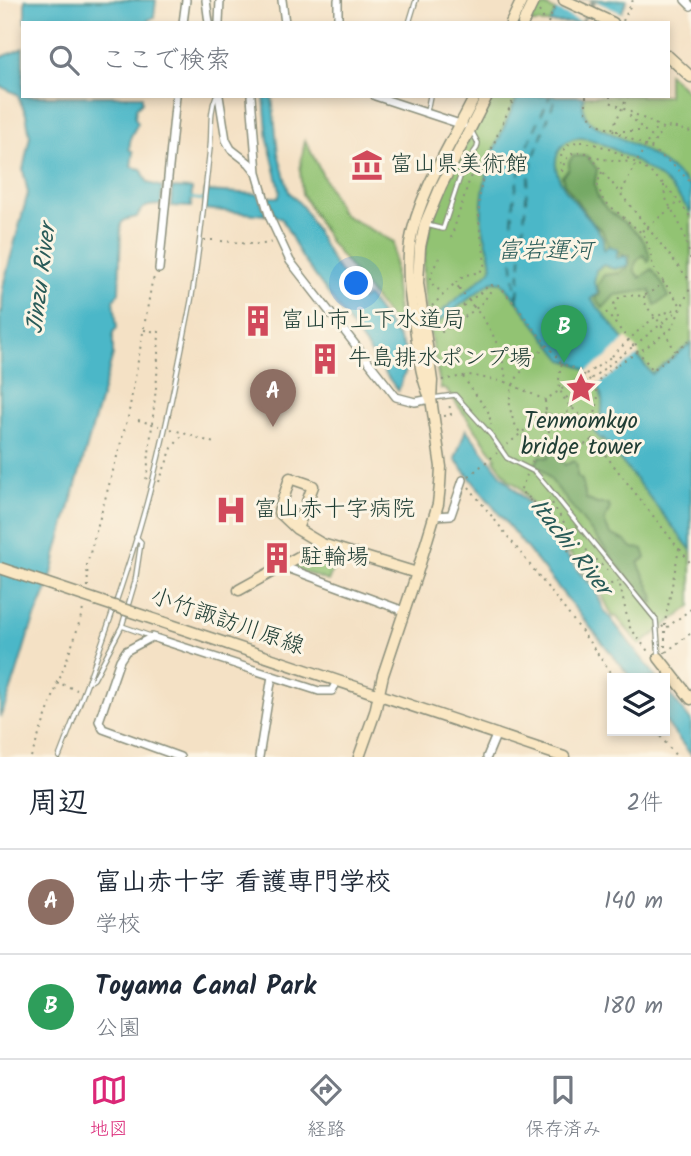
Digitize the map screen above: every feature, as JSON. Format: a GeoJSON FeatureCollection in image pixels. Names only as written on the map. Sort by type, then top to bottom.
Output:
{"type":"FeatureCollection","features":[{"type":"Feature","properties":{"kind":"street"},"geometry":{"type":"LineString","coordinates":[[183,21],[186,0]]}},
{"type":"Feature","properties":{"kind":"street"},"geometry":{"type":"LineString","coordinates":[[206,0],[209,21]]}},
{"type":"Feature","properties":{"kind":"street"},"geometry":{"type":"LineString","coordinates":[[219,21],[220,0]]}},
{"type":"Feature","properties":{"kind":"street"},"geometry":{"type":"LineString","coordinates":[[282,0],[285,21]]}},
{"type":"Feature","properties":{"kind":"street"},"geometry":{"type":"LineString","coordinates":[[338,0],[338,21]]}},
{"type":"Feature","properties":{"kind":"street"},"geometry":{"type":"LineString","coordinates":[[512,21],[522,0]]}},
{"type":"Feature","properties":{"kind":"street"},"geometry":{"type":"LineString","coordinates":[[524,21],[534,0]]}},
{"type":"Feature","properties":{"kind":"street"},"geometry":{"type":"LineString","coordinates":[[564,0],[609,21]]}},
{"type":"Feature","properties":{"kind":"street"},"geometry":{"type":"LineString","coordinates":[[685,0],[691,6]]}},
{"type":"Feature","properties":{"kind":"street"},"geometry":{"type":"LineString","coordinates":[[670,59],[691,77]]}},
{"type":"Feature","properties":{"kind":"street"},"geometry":{"type":"LineString","coordinates":[[159,269],[176,98]]}},
{"type":"Feature","properties":{"kind":"street"},"geometry":{"type":"LineString","coordinates":[[218,98],[226,140],[231,149],[257,173]]}},
{"type":"Feature","properties":{"kind":"street"},"geometry":{"type":"LineString","coordinates":[[251,98],[257,173],[262,194],[290,261],[396,397],[432,405]]}},
{"type":"Feature","properties":{"kind":"street"},"geometry":{"type":"LineString","coordinates":[[387,98],[466,126]]}},
{"type":"Feature","properties":{"kind":"street"},"geometry":{"type":"LineString","coordinates":[[359,757],[438,504],[441,467],[418,283],[420,247],[425,224],[466,126],[474,98]]}},
{"type":"Feature","properties":{"kind":"street"},"geometry":{"type":"LineString","coordinates":[[432,405],[423,382],[410,302],[411,242],[431,184],[486,98]]}},
{"type":"Feature","properties":{"kind":"street"},"geometry":{"type":"LineString","coordinates":[[434,516],[451,516],[465,479]]}},
{"type":"Feature","properties":{"kind":"street"},"geometry":{"type":"LineString","coordinates":[[297,529],[322,544],[417,573]]}},
{"type":"Feature","properties":{"kind":"street"},"geometry":{"type":"LineString","coordinates":[[239,590],[322,544]]}},
{"type":"Feature","properties":{"kind":"street"},"geometry":{"type":"LineString","coordinates":[[282,566],[404,611]]}},
{"type":"Feature","properties":{"kind":"street","name":"小竹諏訪川原線"},"geometry":{"type":"LineString","coordinates":[[0,568],[564,757]]}},
{"type":"Feature","properties":{"kind":"street"},"geometry":{"type":"LineString","coordinates":[[180,757],[103,729],[99,721],[120,660],[126,652],[152,636],[319,691],[332,691],[337,681]]}},
{"type":"Feature","properties":{"kind":"street"},"geometry":{"type":"LineString","coordinates":[[659,657],[691,699]]}},
{"type":"Feature","properties":{"kind":"street"},"geometry":{"type":"LineString","coordinates":[[259,757],[272,676]]}},
{"type":"Feature","properties":{"kind":"street"},"geometry":{"type":"LineString","coordinates":[[487,757],[497,733]]}},
{"type":"Feature","properties":{"kind":"lane"},"geometry":{"type":"LineString","coordinates":[[410,21],[416,0]]}},
{"type":"Feature","properties":{"kind":"lane"},"geometry":{"type":"LineString","coordinates":[[59,757],[89,682],[136,537],[165,428],[195,281],[212,105],[217,98]]}},
{"type":"Feature","properties":{"kind":"lane"},"geometry":{"type":"LineString","coordinates":[[427,112],[430,98]]}},
{"type":"Feature","properties":{"kind":"lane"},"geometry":{"type":"LineString","coordinates":[[425,224],[443,229],[463,168],[478,143],[466,126]]}},
{"type":"Feature","properties":{"kind":"lane"},"geometry":{"type":"LineString","coordinates":[[432,405],[455,395],[491,435],[507,458],[535,472],[619,580],[656,620],[659,657]]}},
{"type":"Feature","properties":{"kind":"lane"},"geometry":{"type":"LineString","coordinates":[[89,682],[94,679],[122,626],[135,582],[141,542],[136,537]]}},
{"type":"Feature","properties":{"kind":"lane"},"geometry":{"type":"LineString","coordinates":[[122,626],[152,636]]}},
{"type":"Feature","properties":{"kind":"path"},"geometry":{"type":"LineString","coordinates":[[548,21],[558,0]]}},
{"type":"Feature","properties":{"kind":"path"},"geometry":{"type":"LineString","coordinates":[[623,21],[633,0]]}},
{"type":"Feature","properties":{"kind":"path"},"geometry":{"type":"LineString","coordinates":[[540,16],[543,15],[546,21]]}},
{"type":"Feature","properties":{"kind":"path"},"geometry":{"type":"LineString","coordinates":[[430,307],[441,299],[444,291],[466,275],[480,272],[484,267],[478,217],[481,184],[488,155],[514,98]]}},
{"type":"Feature","properties":{"kind":"path"},"geometry":{"type":"LineString","coordinates":[[586,98],[586,111],[590,120],[650,149],[675,166],[691,183]]}},
{"type":"Feature","properties":{"kind":"path"},"geometry":{"type":"LineString","coordinates":[[610,98],[610,102],[663,128],[672,127],[691,132]]}},
{"type":"Feature","properties":{"kind":"path"},"geometry":{"type":"LineString","coordinates":[[612,130],[627,98]]}},
{"type":"Feature","properties":{"kind":"path"},"geometry":{"type":"LineString","coordinates":[[612,130],[645,131],[622,108]]}},
{"type":"Feature","properties":{"kind":"path"},"geometry":{"type":"LineString","coordinates":[[621,193],[657,125]]}},
{"type":"Feature","properties":{"kind":"path"},"geometry":{"type":"LineString","coordinates":[[650,149],[663,128]]}},
{"type":"Feature","properties":{"kind":"path"},"geometry":{"type":"LineString","coordinates":[[632,162],[601,159],[584,152],[573,153],[565,160],[562,172],[560,160],[566,146],[577,141],[590,143],[632,162],[653,174],[680,202],[691,218]]}},
{"type":"Feature","properties":{"kind":"path"},"geometry":{"type":"LineString","coordinates":[[590,155],[691,282]]}},
{"type":"Feature","properties":{"kind":"path"},"geometry":{"type":"LineString","coordinates":[[451,238],[472,173],[470,167]]}},
{"type":"Feature","properties":{"kind":"path"},"geometry":{"type":"LineString","coordinates":[[602,172],[597,184],[603,200],[641,232],[649,245],[653,267],[682,307]]}},
{"type":"Feature","properties":{"kind":"path"},"geometry":{"type":"LineString","coordinates":[[664,185],[664,195],[670,210],[677,218],[691,262]]}},
{"type":"Feature","properties":{"kind":"path"},"geometry":{"type":"LineString","coordinates":[[641,232],[680,202]]}},
{"type":"Feature","properties":{"kind":"path"},"geometry":{"type":"LineString","coordinates":[[221,241],[258,245],[270,244],[280,239]]}},
{"type":"Feature","properties":{"kind":"path"},"geometry":{"type":"LineString","coordinates":[[203,240],[216,240]]}},
{"type":"Feature","properties":{"kind":"path"},"geometry":{"type":"LineString","coordinates":[[439,258],[432,271],[431,281],[435,287],[444,291]]}},
{"type":"Feature","properties":{"kind":"path"},"geometry":{"type":"LineString","coordinates":[[88,591],[87,564],[128,417],[152,282],[159,269]]}},
{"type":"Feature","properties":{"kind":"path"},"geometry":{"type":"LineString","coordinates":[[615,323],[617,318],[614,304],[617,298],[644,295],[664,282]]}},
{"type":"Feature","properties":{"kind":"path"},"geometry":{"type":"LineString","coordinates":[[455,283],[475,307],[499,346],[504,360],[506,382]]}},
{"type":"Feature","properties":{"kind":"path"},"geometry":{"type":"LineString","coordinates":[[463,306],[490,285],[500,286],[562,364],[587,376],[597,391],[593,439],[691,564]]}},
{"type":"Feature","properties":{"kind":"path"},"geometry":{"type":"LineString","coordinates":[[430,316],[442,332],[488,298],[493,285]]}},
{"type":"Feature","properties":{"kind":"path"},"geometry":{"type":"LineString","coordinates":[[546,412],[555,418],[566,414],[578,399],[610,370],[672,328],[691,286]]}},
{"type":"Feature","properties":{"kind":"path"},"geometry":{"type":"LineString","coordinates":[[644,295],[646,306],[661,324],[676,352]]}},
{"type":"Feature","properties":{"kind":"path"},"geometry":{"type":"LineString","coordinates":[[545,400],[604,362],[655,317],[682,307]]}},
{"type":"Feature","properties":{"kind":"path"},"geometry":{"type":"LineString","coordinates":[[565,399],[682,307]]}},
{"type":"Feature","properties":{"kind":"path"},"geometry":{"type":"LineString","coordinates":[[606,312],[653,370],[691,339]]}},
{"type":"Feature","properties":{"kind":"path"},"geometry":{"type":"LineString","coordinates":[[144,330],[159,332],[145,487],[149,492],[156,488],[172,448],[186,434]]}},
{"type":"Feature","properties":{"kind":"path"},"geometry":{"type":"LineString","coordinates":[[547,345],[513,386],[509,409],[512,418],[521,433],[533,445],[552,454],[572,452],[593,439]]}},
{"type":"Feature","properties":{"kind":"path"},"geometry":{"type":"LineString","coordinates":[[604,362],[610,370]]}},
{"type":"Feature","properties":{"kind":"path"},"geometry":{"type":"LineString","coordinates":[[562,364],[558,376],[559,392],[569,408],[593,424]]}},
{"type":"Feature","properties":{"kind":"path"},"geometry":{"type":"LineString","coordinates":[[462,376],[489,413],[491,435]]}},
{"type":"Feature","properties":{"kind":"path"},"geometry":{"type":"LineString","coordinates":[[432,381],[462,376],[484,376],[506,382],[545,400]]}},
{"type":"Feature","properties":{"kind":"path"},"geometry":{"type":"LineString","coordinates":[[545,400],[546,412]]}},
{"type":"Feature","properties":{"kind":"path"},"geometry":{"type":"LineString","coordinates":[[546,412],[465,479],[611,673]]}},
{"type":"Feature","properties":{"kind":"path"},"geometry":{"type":"LineString","coordinates":[[138,421],[213,443]]}},
{"type":"Feature","properties":{"kind":"path"},"geometry":{"type":"LineString","coordinates":[[525,494],[598,589],[619,580],[629,626],[659,657]]}},
{"type":"Feature","properties":{"kind":"path"},"geometry":{"type":"LineString","coordinates":[[570,534],[607,570]]}},
{"type":"Feature","properties":{"kind":"path"},"geometry":{"type":"LineString","coordinates":[[659,657],[679,548]]}},
{"type":"Feature","properties":{"kind":"path"},"geometry":{"type":"LineString","coordinates":[[31,757],[85,602]]}},
{"type":"Feature","properties":{"kind":"path"},"geometry":{"type":"LineString","coordinates":[[665,629],[691,610]]}},
{"type":"Feature","properties":{"kind":"path"},"geometry":{"type":"LineString","coordinates":[[656,620],[665,629]]}},
{"type":"Feature","properties":{"kind":"path"},"geometry":{"type":"LineString","coordinates":[[659,657],[691,633]]}},
{"type":"Feature","properties":{"kind":"path"},"geometry":{"type":"LineString","coordinates":[[57,682],[84,693]]}},
{"type":"Feature","properties":{"kind":"path"},"geometry":{"type":"LineString","coordinates":[[660,736],[677,757]]}},
{"type":"Feature","properties":{"kind":"green space"},"geometry":{"type":"Polygon","coordinates":[[[545,6],[579,21],[529,21],[533,11],[545,6]]]}},
{"type":"Feature","properties":{"kind":"green space"},"geometry":{"type":"Polygon","coordinates":[[[670,75],[691,95],[691,606],[640,645],[616,616],[613,617],[602,595],[518,486],[509,480],[446,389],[441,389],[426,309],[424,260],[433,217],[460,155],[490,98],[670,98],[670,75]]]}},
{"type":"Feature","properties":{"kind":"green space"},"geometry":{"type":"Polygon","coordinates":[[[305,140],[342,214],[394,242],[400,331],[330,242],[302,194],[300,169],[305,140]]]}},
{"type":"Feature","properties":{"kind":"green space"},"geometry":{"type":"Polygon","coordinates":[[[573,156],[587,156],[597,169],[595,184],[598,197],[604,206],[640,236],[647,247],[650,260],[648,262],[644,255],[640,257],[635,264],[635,272],[640,278],[652,269],[665,288],[668,297],[655,305],[650,290],[615,295],[603,308],[595,298],[600,294],[597,286],[604,275],[620,273],[629,266],[630,255],[622,255],[609,248],[602,230],[593,223],[564,183],[562,176],[569,169],[573,156]]]}},
{"type":"Feature","properties":{"kind":"green space"},"geometry":{"type":"Polygon","coordinates":[[[557,441],[567,446],[562,462],[565,465],[574,461],[577,465],[577,476],[582,480],[586,499],[597,504],[608,504],[610,508],[604,521],[610,534],[624,540],[633,548],[643,549],[646,558],[638,563],[653,595],[654,604],[636,588],[543,470],[535,465],[540,456],[548,458],[557,441]]]}},
{"type":"Feature","properties":{"kind":"green space"},"geometry":{"type":"Polygon","coordinates":[[[317,554],[336,561],[328,581],[291,567],[317,554]]]}},
{"type":"Feature","properties":{"kind":"water"},"geometry":{"type":"Polygon","coordinates":[[[25,0],[156,0],[154,17],[148,21],[25,21],[25,0]]]}},
{"type":"Feature","properties":{"kind":"water"},"geometry":{"type":"Polygon","coordinates":[[[561,0],[627,0],[618,21],[551,21],[561,0]]]}},
{"type":"Feature","properties":{"kind":"water","name":"Jinzu River"},"geometry":{"type":"Polygon","coordinates":[[[21,49],[21,98],[142,98],[136,108],[135,118],[138,123],[131,136],[131,167],[141,169],[148,183],[162,187],[161,205],[146,207],[137,217],[124,220],[121,224],[119,292],[114,300],[117,328],[113,332],[113,355],[51,577],[0,717],[0,311],[2,312],[3,286],[28,193],[23,170],[30,136],[26,114],[17,94],[0,86],[0,58],[21,49]]]}},
{"type":"Feature","properties":{"kind":"water"},"geometry":{"type":"Polygon","coordinates":[[[264,98],[272,98],[278,153],[289,192],[303,207],[334,264],[362,300],[367,296],[398,337],[410,359],[398,391],[301,256],[282,219],[275,216],[268,197],[279,197],[280,190],[268,140],[264,98]]]}},
{"type":"Feature","properties":{"kind":"water","name":"富岩運河"},"geometry":{"type":"Polygon","coordinates":[[[517,98],[584,98],[584,112],[592,124],[657,159],[691,188],[691,213],[660,178],[627,156],[602,144],[575,138],[565,143],[558,153],[556,164],[563,186],[601,235],[604,250],[609,246],[617,249],[617,258],[627,256],[628,266],[614,269],[603,265],[596,270],[594,283],[598,293],[591,299],[652,374],[691,343],[691,550],[603,438],[601,440],[594,431],[600,420],[602,397],[593,377],[575,364],[563,360],[502,282],[493,281],[488,284],[437,323],[434,318],[491,270],[482,222],[482,205],[487,173],[517,98]]]}},
{"type":"Feature","properties":{"kind":"water"},"geometry":{"type":"Polygon","coordinates":[[[172,188],[192,189],[191,207],[171,206],[172,188]]]}},
{"type":"Feature","properties":{"kind":"water"},"geometry":{"type":"Polygon","coordinates":[[[205,191],[258,194],[266,215],[204,209],[205,191]]]}},
{"type":"Feature","properties":{"kind":"water"},"geometry":{"type":"Polygon","coordinates":[[[466,429],[595,589],[604,610],[653,673],[627,673],[455,459],[466,429]]]}},
{"type":"Feature","properties":{"kind":"water"},"geometry":{"type":"Polygon","coordinates":[[[670,694],[691,721],[691,755],[670,728],[670,694]]]}},
{"type":"Feature","properties":{"kind":"pier"},"geometry":{"type":"Polygon","coordinates":[[[557,0],[593,0],[624,14],[621,21],[579,21],[553,9],[557,0]]]}},
{"type":"Feature","properties":{"kind":"pier"},"geometry":{"type":"Polygon","coordinates":[[[627,338],[640,354],[596,387],[585,372],[607,357],[627,338]]]}},
{"type":"Feature","properties":{"kind":"waterway"},"geometry":{"type":"LineString","coordinates":[[188,198],[205,200]]}},
{"type":"Feature","properties":{"kind":"ferry route"},"geometry":{"type":"LineString","coordinates":[[589,6],[592,0]]}},
{"type":"Feature","properties":{"kind":"ferry route"},"geometry":{"type":"LineString","coordinates":[[591,9],[595,0]]}},
{"type":"Feature","properties":{"kind":"ferry route"},"geometry":{"type":"LineString","coordinates":[[583,21],[586,14]]}},
{"type":"Feature","properties":{"kind":"ferry route"},"geometry":{"type":"LineString","coordinates":[[518,302],[512,247],[515,191],[524,156],[549,98]]}},
{"type":"Feature","properties":{"kind":"ferry route"},"geometry":{"type":"LineString","coordinates":[[518,297],[527,186],[532,162],[555,98]]}},
{"type":"Feature","properties":{"kind":"place","name":"富山県美術館"},"geometry":{"type":"Point","coordinates":[367,165]}},
{"type":"Feature","properties":{"kind":"place","name":"富山市上下水道局"},"geometry":{"type":"Point","coordinates":[258,321]}},
{"type":"Feature","properties":{"kind":"place","name":"牛島排水ポンプ場"},"geometry":{"type":"Point","coordinates":[325,359]}},
{"type":"Feature","properties":{"kind":"place","name":"Toyama Canal Park"},"geometry":{"type":"Point","coordinates":[564,363]}},
{"type":"Feature","properties":{"kind":"place","name":"Tenmomkyo bridge tower"},"geometry":{"type":"Point","coordinates":[581,388]}},
{"type":"Feature","properties":{"kind":"place","name":"富山赤十字 看護専門学校"},"geometry":{"type":"Point","coordinates":[273,427]}},
{"type":"Feature","properties":{"kind":"place","name":"富山赤十字病院"},"geometry":{"type":"Point","coordinates":[231,510]}},
{"type":"Feature","properties":{"kind":"place","name":"駐輪場"},"geometry":{"type":"Point","coordinates":[277,558]}},
{"type":"Feature","properties":{"kind":"water label","name":"Itachi River"},"geometry":{"type":"Point","coordinates":[570,547]}}]}
